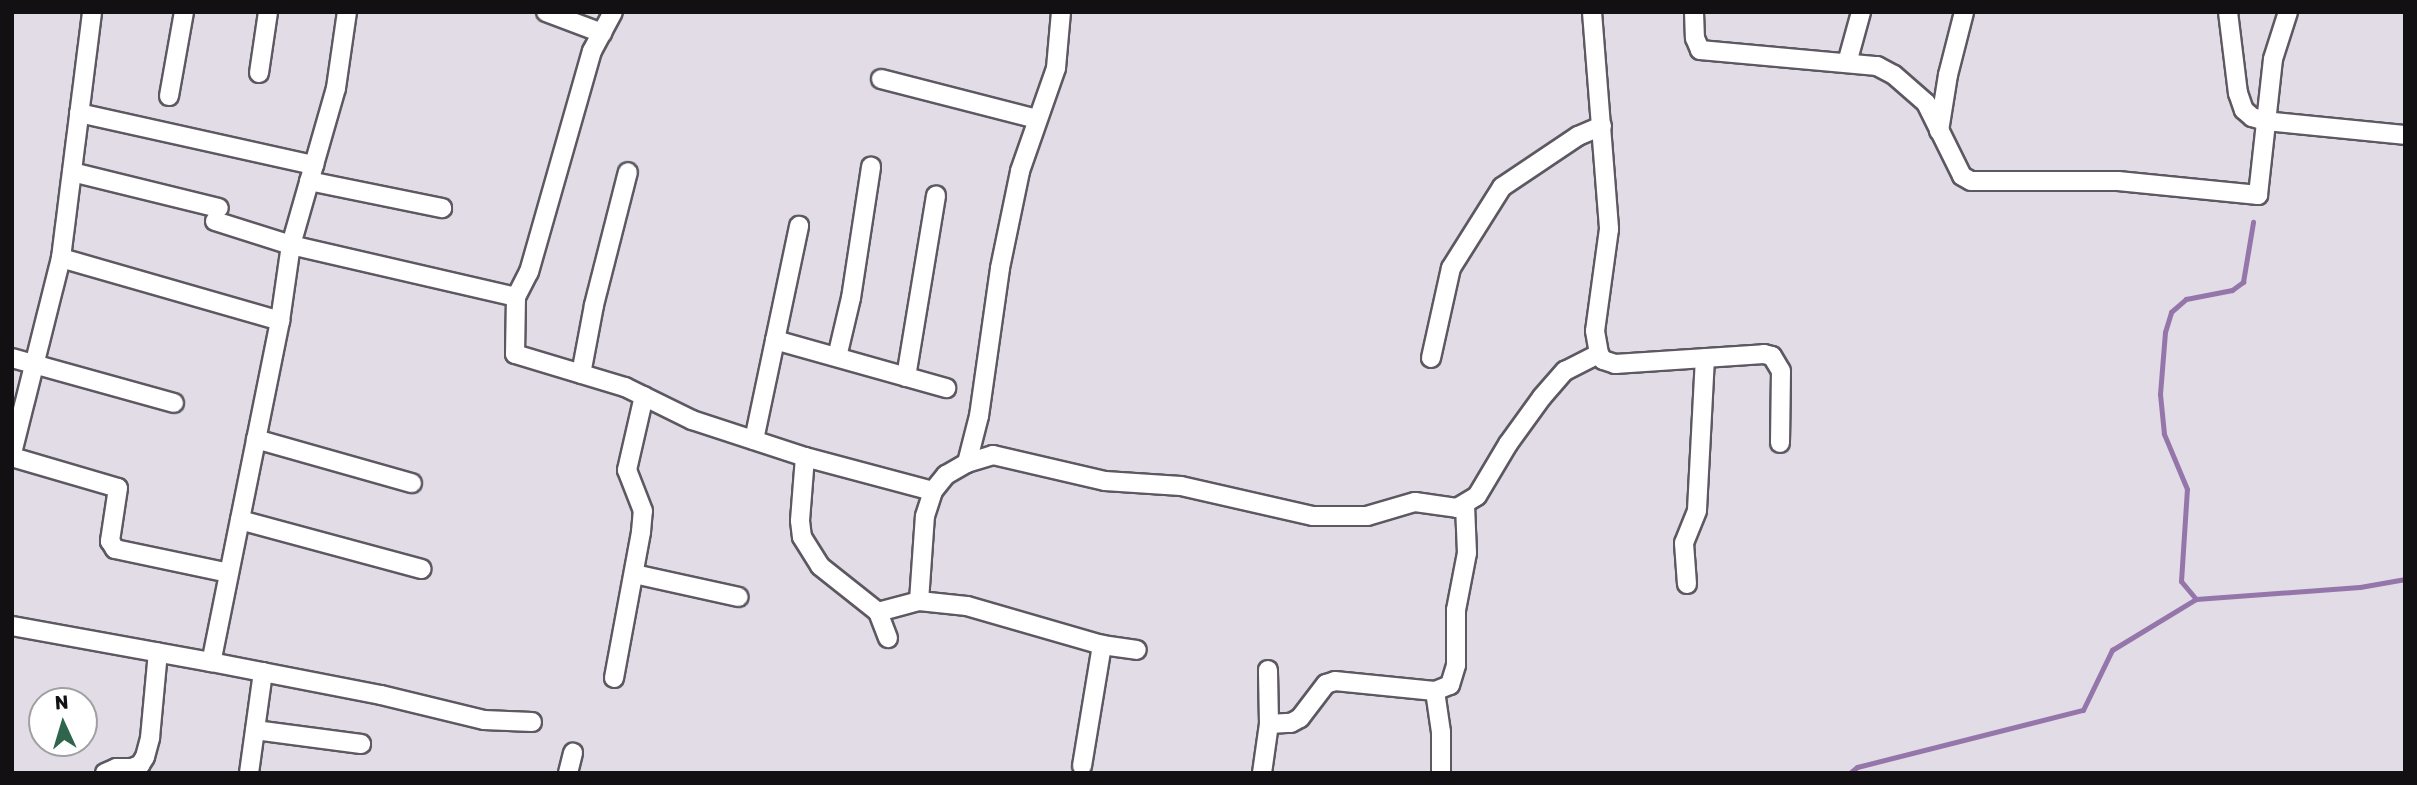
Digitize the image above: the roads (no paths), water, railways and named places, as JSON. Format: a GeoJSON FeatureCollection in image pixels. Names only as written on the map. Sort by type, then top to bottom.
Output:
{"type":"FeatureCollection","features":[{"type":"Feature","properties":{"kind":"street"},"geometry":{"type":"LineString","coordinates":[[92,12],[61,258],[12,455],[118,488],[110,541],[115,549],[229,573]]}},
{"type":"Feature","properties":{"kind":"street"},"geometry":{"type":"LineString","coordinates":[[169,96],[184,12]]}},
{"type":"Feature","properties":{"kind":"street"},"geometry":{"type":"LineString","coordinates":[[259,74],[268,12]]}},
{"type":"Feature","properties":{"kind":"street"},"geometry":{"type":"LineString","coordinates":[[211,662],[280,321],[291,245],[337,88],[347,12]]}},
{"type":"Feature","properties":{"kind":"street"},"geometry":{"type":"LineString","coordinates":[[546,12],[602,33]]}},
{"type":"Feature","properties":{"kind":"street"},"geometry":{"type":"LineString","coordinates":[[613,12],[592,51],[529,272],[516,297],[515,354],[644,396],[692,420],[805,457],[933,491]]}},
{"type":"Feature","properties":{"kind":"street"},"geometry":{"type":"LineString","coordinates":[[967,463],[979,416],[1003,256],[1020,172],[1056,68],[1061,12]]}},
{"type":"Feature","properties":{"kind":"street"},"geometry":{"type":"LineString","coordinates":[[1592,12],[1609,229],[1595,331],[1599,354],[1603,360],[1615,364],[1764,354],[1776,359],[1781,370],[1780,443]]}},
{"type":"Feature","properties":{"kind":"street"},"geometry":{"type":"LineString","coordinates":[[1694,12],[1695,38],[1700,50],[1877,66],[1894,75],[1926,103],[1962,176],[1971,181],[2118,181],[2258,195],[2273,59],[2288,12]]}},
{"type":"Feature","properties":{"kind":"street"},"geometry":{"type":"LineString","coordinates":[[1847,63],[1861,12]]}},
{"type":"Feature","properties":{"kind":"street"},"geometry":{"type":"LineString","coordinates":[[1939,131],[1948,75],[1964,12]]}},
{"type":"Feature","properties":{"kind":"street"},"geometry":{"type":"LineString","coordinates":[[2228,12],[2238,93],[2244,110],[2252,117],[2265,121],[2405,135]]}},
{"type":"Feature","properties":{"kind":"street"},"geometry":{"type":"LineString","coordinates":[[881,79],[1037,119]]}},
{"type":"Feature","properties":{"kind":"street"},"geometry":{"type":"LineString","coordinates":[[79,113],[442,208]]}},
{"type":"Feature","properties":{"kind":"street"},"geometry":{"type":"LineString","coordinates":[[1431,358],[1451,268],[1502,187],[1578,136],[1602,126]]}},
{"type":"Feature","properties":{"kind":"street"},"geometry":{"type":"LineString","coordinates":[[837,357],[850,298],[871,167]]}},
{"type":"Feature","properties":{"kind":"street"},"geometry":{"type":"LineString","coordinates":[[72,172],[217,214],[291,245],[516,297]]}},
{"type":"Feature","properties":{"kind":"street"},"geometry":{"type":"LineString","coordinates":[[581,374],[594,304],[628,172]]}},
{"type":"Feature","properties":{"kind":"street"},"geometry":{"type":"LineString","coordinates":[[906,377],[936,195]]}},
{"type":"Feature","properties":{"kind":"street"},"geometry":{"type":"LineString","coordinates":[[754,440],[799,226]]}},
{"type":"Feature","properties":{"kind":"street"},"geometry":{"type":"LineString","coordinates":[[61,258],[280,321]]}},
{"type":"Feature","properties":{"kind":"street"},"geometry":{"type":"LineString","coordinates":[[775,340],[946,388]]}},
{"type":"Feature","properties":{"kind":"street"},"geometry":{"type":"LineString","coordinates":[[919,601],[925,516],[933,491],[946,475],[967,463],[993,455],[1113,482],[1154,482],[1181,486],[1313,516],[1367,516],[1415,502],[1457,508],[1477,496],[1508,444],[1542,397],[1565,371],[1599,354]]}},
{"type":"Feature","properties":{"kind":"street"},"geometry":{"type":"LineString","coordinates":[[12,358],[174,403]]}},
{"type":"Feature","properties":{"kind":"street"},"geometry":{"type":"LineString","coordinates":[[1687,584],[1684,543],[1697,510],[1705,358]]}},
{"type":"Feature","properties":{"kind":"street"},"geometry":{"type":"LineString","coordinates":[[614,678],[643,511],[627,470],[644,396]]}},
{"type":"Feature","properties":{"kind":"street"},"geometry":{"type":"LineString","coordinates":[[256,439],[412,483]]}},
{"type":"Feature","properties":{"kind":"street"},"geometry":{"type":"LineString","coordinates":[[805,457],[800,521],[802,537],[820,566],[878,612],[888,638]]}},
{"type":"Feature","properties":{"kind":"street"},"geometry":{"type":"LineString","coordinates":[[1269,724],[1291,723],[1300,718],[1326,684],[1335,681],[1435,691],[1450,685],[1456,665],[1456,610],[1467,553],[1465,505]]}},
{"type":"Feature","properties":{"kind":"street"},"geometry":{"type":"LineString","coordinates":[[240,520],[422,569]]}},
{"type":"Feature","properties":{"kind":"street"},"geometry":{"type":"LineString","coordinates":[[634,574],[739,597]]}},
{"type":"Feature","properties":{"kind":"street"},"geometry":{"type":"LineString","coordinates":[[878,612],[919,601],[967,606],[1102,645],[1137,650]]}},
{"type":"Feature","properties":{"kind":"street"},"geometry":{"type":"LineString","coordinates":[[12,626],[381,695],[484,720],[532,722]]}},
{"type":"Feature","properties":{"kind":"street"},"geometry":{"type":"LineString","coordinates":[[1082,766],[1102,645]]}},
{"type":"Feature","properties":{"kind":"street"},"geometry":{"type":"LineString","coordinates":[[104,773],[116,768],[140,765],[145,757],[150,738],[158,652]]}},
{"type":"Feature","properties":{"kind":"street"},"geometry":{"type":"LineString","coordinates":[[1262,773],[1269,724],[1268,670]]}},
{"type":"Feature","properties":{"kind":"street"},"geometry":{"type":"LineString","coordinates":[[248,773],[263,672]]}},
{"type":"Feature","properties":{"kind":"street"},"geometry":{"type":"LineString","coordinates":[[1435,691],[1441,732],[1441,773]]}},
{"type":"Feature","properties":{"kind":"street"},"geometry":{"type":"LineString","coordinates":[[255,730],[361,744]]}},
{"type":"Feature","properties":{"kind":"street"},"geometry":{"type":"LineString","coordinates":[[568,773],[573,753]]}},
{"type":"Feature","properties":{"kind":"waterway"},"geometry":{"type":"LineString","coordinates":[[2196,599],[2181,581],[2187,489],[2164,434],[2160,394],[2165,332],[2171,312],[2186,299],[2232,290],[2243,282],[2253,222]]}},
{"type":"Feature","properties":{"kind":"waterway"},"geometry":{"type":"LineString","coordinates":[[1850,773],[1857,767],[2083,710],[2112,650],[2196,599],[2360,587],[2405,579]]}}]}
